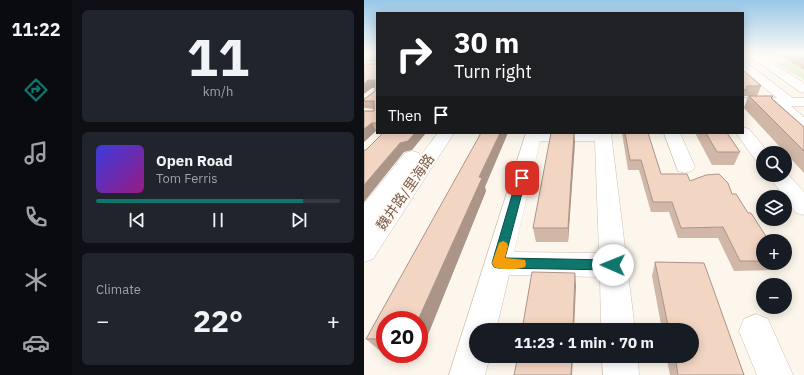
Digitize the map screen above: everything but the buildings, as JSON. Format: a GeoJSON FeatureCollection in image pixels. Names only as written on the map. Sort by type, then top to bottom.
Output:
{"type":"FeatureCollection","features":[{"type":"Feature","properties":{"kind":"street"},"geometry":{"type":"LineString","coordinates":[[750,72],[784,102],[804,125]]}},
{"type":"Feature","properties":{"kind":"street"},"geometry":{"type":"LineString","coordinates":[[778,72],[804,89]]}},
{"type":"Feature","properties":{"kind":"street"},"geometry":{"type":"LineString","coordinates":[[744,102],[804,102]]}},
{"type":"Feature","properties":{"kind":"street"},"geometry":{"type":"LineString","coordinates":[[744,133],[756,148]]}},
{"type":"Feature","properties":{"kind":"street"},"geometry":{"type":"LineString","coordinates":[[364,221],[430,134]]}},
{"type":"Feature","properties":{"kind":"street","name":"魏井路/里海路"},"geometry":{"type":"LineString","coordinates":[[364,251],[445,134]]}},
{"type":"Feature","properties":{"kind":"street"},"geometry":{"type":"LineString","coordinates":[[481,323],[534,134],[603,135],[617,323]]}},
{"type":"Feature","properties":{"kind":"street"},"geometry":{"type":"LineString","coordinates":[[672,134],[685,167]]}},
{"type":"Feature","properties":{"kind":"street"},"geometry":{"type":"LineString","coordinates":[[784,182],[804,207]]}},
{"type":"Feature","properties":{"kind":"street"},"geometry":{"type":"LineString","coordinates":[[498,263],[613,265]]}},
{"type":"Feature","properties":{"kind":"street"},"geometry":{"type":"LineString","coordinates":[[756,331],[775,375]]}},
{"type":"Feature","properties":{"kind":"street"},"geometry":{"type":"LineString","coordinates":[[467,375],[470,363]]}},
{"type":"Feature","properties":{"kind":"street"},"geometry":{"type":"LineString","coordinates":[[620,363],[621,375]]}},
{"type":"Feature","properties":{"kind":"green space"},"geometry":{"type":"Polygon","coordinates":[[[790,72],[804,72],[804,80],[790,72]]]}},
{"type":"Feature","properties":{"kind":"slow traffic"},"geometry":{"type":"LineString","coordinates":[[503,246],[498,263],[520,264]]}},
{"type":"Feature","properties":{"kind":"route"},"geometry":{"type":"LineString","coordinates":[[522,178],[498,263],[613,265]]}}]}
